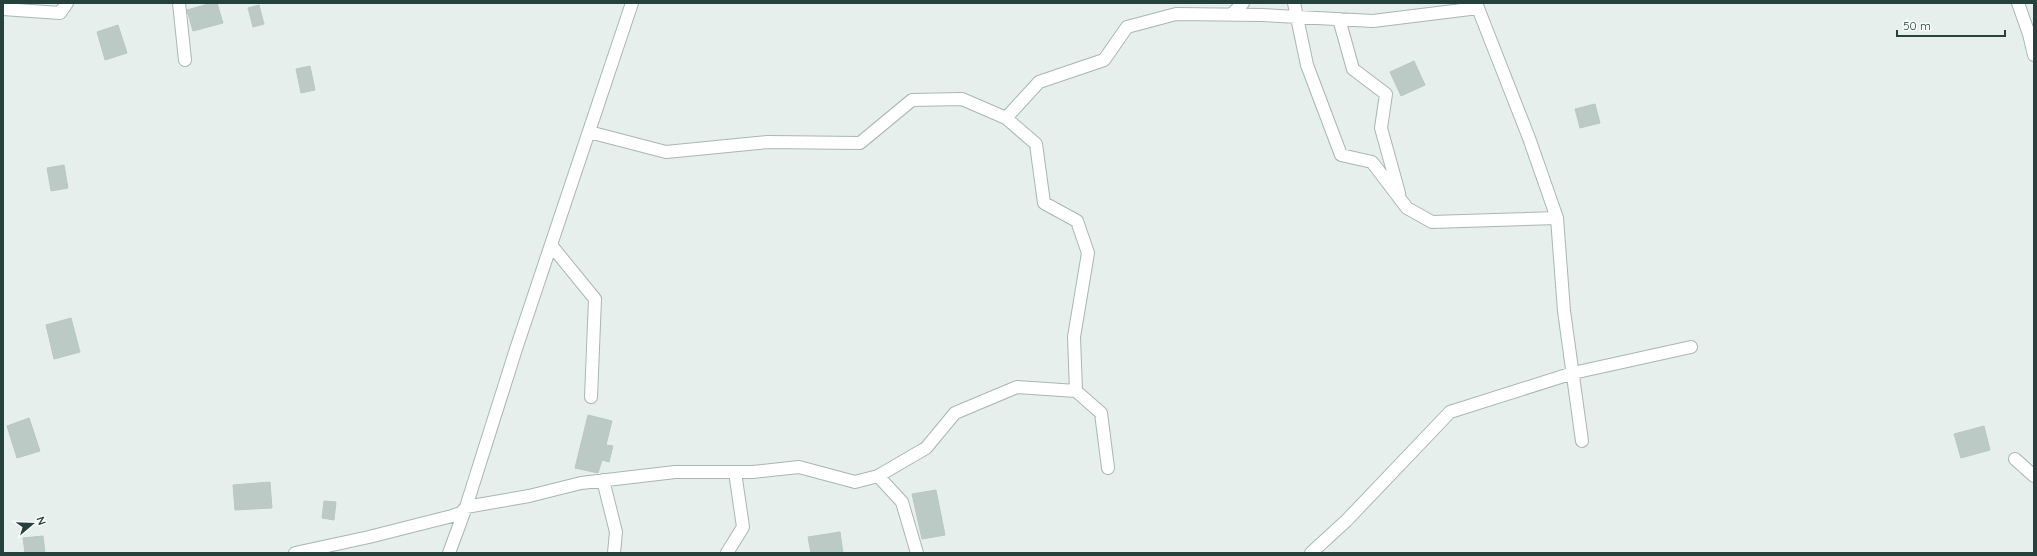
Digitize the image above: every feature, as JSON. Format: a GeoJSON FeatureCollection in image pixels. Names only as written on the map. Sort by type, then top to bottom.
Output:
{"type":"FeatureCollection","features":[{"type":"Feature","properties":{"kind":"street"},"geometry":{"type":"LineString","coordinates":[[3,9],[60,13],[67,3]]}},
{"type":"Feature","properties":{"kind":"street"},"geometry":{"type":"LineString","coordinates":[[179,3],[185,60]]}},
{"type":"Feature","properties":{"kind":"street"},"geometry":{"type":"LineString","coordinates":[[449,553],[466,507],[551,245],[632,3]]}},
{"type":"Feature","properties":{"kind":"street"},"geometry":{"type":"LineString","coordinates":[[1230,15],[1243,3]]}},
{"type":"Feature","properties":{"kind":"street"},"geometry":{"type":"LineString","coordinates":[[1294,3],[1307,65],[1341,155],[1372,162],[1407,208],[1432,222],[1557,218]]}},
{"type":"Feature","properties":{"kind":"street"},"geometry":{"type":"LineString","coordinates":[[2018,3],[2030,34],[2034,55]]}},
{"type":"Feature","properties":{"kind":"street"},"geometry":{"type":"LineString","coordinates":[[1006,118],[1039,82],[1104,60],[1127,27],[1176,14],[1297,17],[1373,21],[1477,6],[1529,138],[1557,218],[1564,311],[1582,441]]}},
{"type":"Feature","properties":{"kind":"street"},"geometry":{"type":"LineString","coordinates":[[1339,19],[1353,69],[1386,94],[1381,128],[1400,200]]}},
{"type":"Feature","properties":{"kind":"street"},"geometry":{"type":"LineString","coordinates":[[589,132],[666,152],[768,142],[860,143],[912,100],[962,100],[1006,118],[1036,144],[1044,203],[1077,221],[1088,252],[1074,337],[1076,391]]}},
{"type":"Feature","properties":{"kind":"street"},"geometry":{"type":"LineString","coordinates":[[551,245],[595,299],[591,397]]}},
{"type":"Feature","properties":{"kind":"street"},"geometry":{"type":"LineString","coordinates":[[1311,553],[1351,515],[1450,412],[1573,372],[1691,347]]}},
{"type":"Feature","properties":{"kind":"street"},"geometry":{"type":"LineString","coordinates":[[294,553],[369,537],[452,516],[461,513],[466,507],[529,496],[581,482],[675,472],[735,472],[799,467],[855,482],[878,476],[926,448],[955,413],[1017,387],[1076,391],[1101,413],[1108,468]]}},
{"type":"Feature","properties":{"kind":"street"},"geometry":{"type":"LineString","coordinates":[[2015,459],[2034,476]]}},
{"type":"Feature","properties":{"kind":"street"},"geometry":{"type":"LineString","coordinates":[[727,553],[743,527],[735,472]]}},
{"type":"Feature","properties":{"kind":"street"},"geometry":{"type":"LineString","coordinates":[[878,476],[902,502],[917,553]]}},
{"type":"Feature","properties":{"kind":"street"},"geometry":{"type":"LineString","coordinates":[[603,480],[616,532],[614,553]]}},
{"type":"Feature","properties":{"kind":"building"},"geometry":{"type":"Polygon","coordinates":[[[217,3],[223,23],[193,31],[187,10],[217,3]]]}},
{"type":"Feature","properties":{"kind":"building"},"geometry":{"type":"Polygon","coordinates":[[[259,5],[264,24],[253,27],[248,8],[259,5]]]}},
{"type":"Feature","properties":{"kind":"building"},"geometry":{"type":"Polygon","coordinates":[[[118,25],[127,53],[105,60],[97,32],[118,25]]]}},
{"type":"Feature","properties":{"kind":"building"},"geometry":{"type":"Polygon","coordinates":[[[1414,61],[1425,85],[1401,96],[1390,72],[1414,61]]]}},
{"type":"Feature","properties":{"kind":"building"},"geometry":{"type":"Polygon","coordinates":[[[310,66],[315,90],[301,93],[296,69],[310,66]]]}},
{"type":"Feature","properties":{"kind":"building"},"geometry":{"type":"Polygon","coordinates":[[[1595,104],[1600,123],[1580,128],[1575,109],[1595,104]]]}},
{"type":"Feature","properties":{"kind":"building"},"geometry":{"type":"Polygon","coordinates":[[[64,165],[68,188],[51,191],[47,168],[64,165]]]}},
{"type":"Feature","properties":{"kind":"building"},"geometry":{"type":"Polygon","coordinates":[[[71,318],[80,352],[54,359],[46,325],[71,318]]]}},
{"type":"Feature","properties":{"kind":"building"},"geometry":{"type":"Polygon","coordinates":[[[588,415],[612,421],[606,445],[613,446],[609,462],[602,460],[598,473],[575,468],[588,415]]]}},
{"type":"Feature","properties":{"kind":"building"},"geometry":{"type":"Polygon","coordinates":[[[29,418],[40,451],[17,458],[7,426],[29,418]]]}},
{"type":"Feature","properties":{"kind":"building"},"geometry":{"type":"Polygon","coordinates":[[[1984,426],[1990,450],[1961,458],[1954,434],[1984,426]]]}},
{"type":"Feature","properties":{"kind":"building"},"geometry":{"type":"Polygon","coordinates":[[[270,482],[272,508],[235,510],[233,485],[270,482]]]}},
{"type":"Feature","properties":{"kind":"building"},"geometry":{"type":"Polygon","coordinates":[[[936,490],[945,535],[922,539],[912,494],[936,490]]]}},
{"type":"Feature","properties":{"kind":"building"},"geometry":{"type":"Polygon","coordinates":[[[324,501],[336,502],[334,520],[322,518],[324,501]]]}},
{"type":"Feature","properties":{"kind":"building"},"geometry":{"type":"Polygon","coordinates":[[[840,532],[843,553],[811,553],[808,537],[840,532]]]}},
{"type":"Feature","properties":{"kind":"building"},"geometry":{"type":"Polygon","coordinates":[[[43,536],[45,553],[25,553],[23,538],[43,536]]]}}]}
